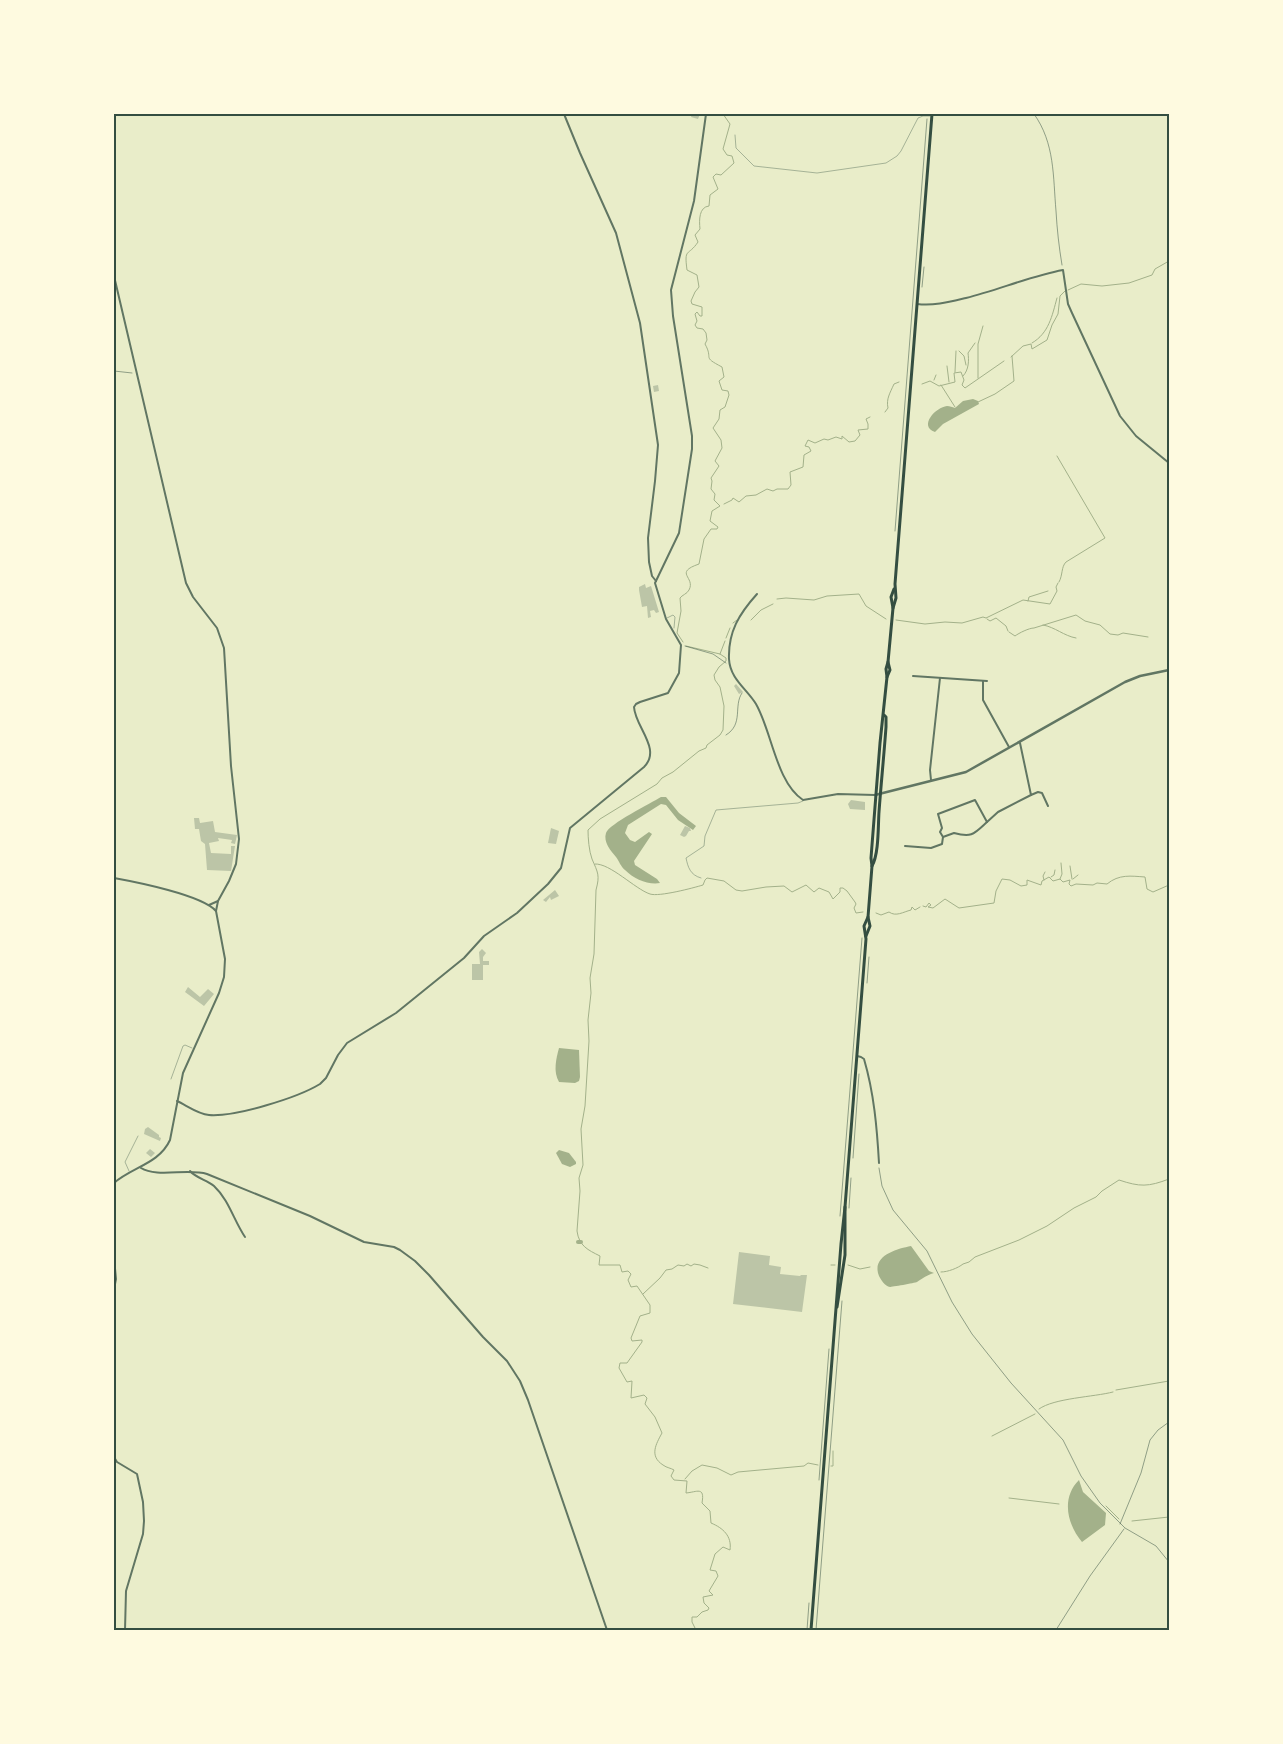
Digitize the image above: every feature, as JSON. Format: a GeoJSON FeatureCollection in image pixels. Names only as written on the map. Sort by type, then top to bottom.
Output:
{"type":"FeatureCollection","features":[{"type":"Feature","properties":{"kind":"main road"},"geometry":{"type":"LineString","coordinates":[[811,1630],[850,1141],[854,1055],[866,936],[870,926],[868,917],[875,795],[882,717],[884,715],[887,677],[890,670],[888,662],[893,608],[891,597],[894,589],[898,515],[930,115]]}},
{"type":"Feature","properties":{"kind":"main road"},"geometry":{"type":"LineString","coordinates":[[872,866],[876,850],[881,793],[886,727],[886,717],[884,715]]}},
{"type":"Feature","properties":{"kind":"street"},"geometry":{"type":"LineString","coordinates":[[564,114],[616,233],[640,323],[658,445],[648,538],[649,562],[652,576],[656,581]]}},
{"type":"Feature","properties":{"kind":"street"},"geometry":{"type":"LineString","coordinates":[[177,1101],[209,1115],[225,1114],[268,1106],[314,1087],[326,1078],[338,1055],[347,1043],[396,1013],[464,958],[484,936],[517,913],[557,874],[562,864],[570,828],[649,761],[651,752],[634,707],[640,702],[668,693],[679,673],[681,654],[681,645],[666,619],[657,591],[656,581],[679,533],[692,449],[692,436],[673,316],[671,290],[694,201],[706,114]]}},
{"type":"Feature","properties":{"kind":"street"},"geometry":{"type":"LineString","coordinates":[[916,304],[944,303],[993,291],[1063,270],[1068,304],[1116,411],[1136,436],[1169,463]]}},
{"type":"Feature","properties":{"kind":"street"},"geometry":{"type":"LineString","coordinates":[[114,276],[186,583],[193,597],[222,637],[230,766],[239,839],[235,866],[218,901],[216,911],[225,959],[224,977],[219,993],[183,1073],[172,1133],[162,1153],[141,1168],[130,1172],[114,1183]]}},
{"type":"Feature","properties":{"kind":"street"},"geometry":{"type":"LineString","coordinates":[[757,594],[732,631],[729,641],[730,666],[734,676],[759,709],[787,780],[800,799],[805,800],[835,794],[875,795],[966,772],[1020,743],[1124,682],[1140,676],[1169,670]]}},
{"type":"Feature","properties":{"kind":"street"},"geometry":{"type":"LineString","coordinates":[[913,676],[987,681]]}},
{"type":"Feature","properties":{"kind":"street"},"geometry":{"type":"LineString","coordinates":[[932,782],[930,770],[940,678]]}},
{"type":"Feature","properties":{"kind":"street"},"geometry":{"type":"LineString","coordinates":[[983,681],[983,700],[1009,749]]}},
{"type":"Feature","properties":{"kind":"street"},"geometry":{"type":"LineString","coordinates":[[1020,743],[1031,795]]}},
{"type":"Feature","properties":{"kind":"street"},"geometry":{"type":"LineString","coordinates":[[943,837],[954,833],[966,836],[975,833],[998,812],[1038,792],[1042,793],[1048,806]]}},
{"type":"Feature","properties":{"kind":"street"},"geometry":{"type":"LineString","coordinates":[[905,846],[931,848],[942,844],[943,837],[940,832],[942,828],[938,814],[975,800],[987,822]]}},
{"type":"Feature","properties":{"kind":"street"},"geometry":{"type":"LineString","coordinates":[[114,878],[159,887],[209,905],[216,911]]}},
{"type":"Feature","properties":{"kind":"street"},"geometry":{"type":"LineString","coordinates":[[209,905],[218,901]]}},
{"type":"Feature","properties":{"kind":"street"},"geometry":{"type":"LineString","coordinates":[[854,1055],[864,1059],[870,1085],[879,1163]]}},
{"type":"Feature","properties":{"kind":"street"},"geometry":{"type":"LineString","coordinates":[[141,1168],[162,1172],[207,1174],[328,1224],[364,1242],[394,1247],[415,1261],[507,1361],[522,1386],[537,1424],[607,1630]]}},
{"type":"Feature","properties":{"kind":"street"},"geometry":{"type":"LineString","coordinates":[[190,1172],[207,1181],[219,1191],[245,1237]]}},
{"type":"Feature","properties":{"kind":"street"},"geometry":{"type":"LineString","coordinates":[[114,1258],[116,1279],[114,1290]]}},
{"type":"Feature","properties":{"kind":"street"},"geometry":{"type":"LineString","coordinates":[[114,1457],[117,1462],[137,1474],[143,1512],[143,1534],[126,1591],[125,1630]]}},
{"type":"Feature","properties":{"kind":"lane"},"geometry":{"type":"LineString","coordinates":[[735,135],[736,148],[754,166],[818,173],[886,163],[892,160],[904,147],[918,118],[930,115]]}},
{"type":"Feature","properties":{"kind":"lane"},"geometry":{"type":"LineString","coordinates":[[1062,265],[1063,270]]}},
{"type":"Feature","properties":{"kind":"lane"},"geometry":{"type":"LineString","coordinates":[[666,619],[670,616],[675,617],[673,632]]}},
{"type":"Feature","properties":{"kind":"lane"},"geometry":{"type":"LineString","coordinates":[[701,878],[694,876],[690,871],[686,858],[704,846],[706,835],[716,810],[798,803],[805,800]]}},
{"type":"Feature","properties":{"kind":"lane"},"geometry":{"type":"LineString","coordinates":[[171,1079],[183,1046],[185,1044],[193,1049]]}},
{"type":"Feature","properties":{"kind":"lane"},"geometry":{"type":"LineString","coordinates":[[130,1172],[125,1162],[138,1136]]}},
{"type":"Feature","properties":{"kind":"path"},"geometry":{"type":"LineString","coordinates":[[1034,114],[1043,128],[1051,151],[1062,265]]}},
{"type":"Feature","properties":{"kind":"path"},"geometry":{"type":"LineString","coordinates":[[894,532],[898,515],[930,115]]}},
{"type":"Feature","properties":{"kind":"path"},"geometry":{"type":"LineString","coordinates":[[114,372],[137,374]]}},
{"type":"Feature","properties":{"kind":"path"},"geometry":{"type":"LineString","coordinates":[[681,645],[713,654],[726,663]]}},
{"type":"Feature","properties":{"kind":"path"},"geometry":{"type":"LineString","coordinates":[[726,736],[732,732],[736,725],[739,697],[745,690]]}},
{"type":"Feature","properties":{"kind":"path"},"geometry":{"type":"LineString","coordinates":[[852,1162],[850,1141],[862,938]]}},
{"type":"Feature","properties":{"kind":"path"},"geometry":{"type":"LineString","coordinates":[[867,980],[868,954]]}},
{"type":"Feature","properties":{"kind":"path"},"geometry":{"type":"LineString","coordinates":[[850,1141],[859,1071]]}},
{"type":"Feature","properties":{"kind":"path"},"geometry":{"type":"LineString","coordinates":[[879,1163],[882,1186],[893,1210],[905,1227],[928,1252],[952,1302],[968,1329],[1000,1370],[1063,1440],[1087,1487],[1100,1503],[1125,1528],[1153,1544],[1169,1562]]}},
{"type":"Feature","properties":{"kind":"path"},"geometry":{"type":"LineString","coordinates":[[849,1215],[852,1172]]}},
{"type":"Feature","properties":{"kind":"path"},"geometry":{"type":"LineString","coordinates":[[816,1630],[842,1297]]}},
{"type":"Feature","properties":{"kind":"path"},"geometry":{"type":"LineString","coordinates":[[1120,1524],[1141,1473],[1150,1440],[1158,1430],[1169,1422]]}},
{"type":"Feature","properties":{"kind":"path"},"geometry":{"type":"LineString","coordinates":[[1056,1630],[1095,1568],[1125,1528]]}},
{"type":"Feature","properties":{"kind":"shaded area"},"geometry":{"type":"Polygon","coordinates":[[[973,399],[978,401],[979,404],[943,424],[935,432],[928,426],[930,417],[943,407],[950,406],[955,408],[963,401],[973,399]]]}},
{"type":"Feature","properties":{"kind":"shaded area"},"geometry":{"type":"Polygon","coordinates":[[[661,797],[666,797],[679,813],[696,826],[693,830],[678,820],[666,805],[661,804],[628,825],[625,833],[630,840],[635,842],[649,832],[652,834],[634,861],[635,865],[660,883],[651,883],[637,879],[624,869],[608,846],[605,836],[614,824],[661,797]]]}},
{"type":"Feature","properties":{"kind":"shaded area"},"geometry":{"type":"Polygon","coordinates":[[[559,1048],[579,1050],[579,1081],[575,1083],[559,1082],[556,1061],[559,1048]]]}},
{"type":"Feature","properties":{"kind":"shaded area"},"geometry":{"type":"Polygon","coordinates":[[[559,1150],[569,1153],[576,1164],[570,1167],[562,1164],[556,1153],[559,1150]]]}},
{"type":"Feature","properties":{"kind":"shaded area"},"geometry":{"type":"Polygon","coordinates":[[[911,1246],[929,1271],[934,1273],[915,1283],[890,1287],[886,1285],[879,1276],[877,1269],[879,1263],[886,1255],[911,1246]]]}},
{"type":"Feature","properties":{"kind":"shaded area"},"geometry":{"type":"Polygon","coordinates":[[[1079,1480],[1083,1492],[1106,1513],[1105,1525],[1082,1542],[1073,1527],[1068,1511],[1070,1495],[1073,1487],[1079,1480]]]}},
{"type":"Feature","properties":{"kind":"building"},"geometry":{"type":"Polygon","coordinates":[[[692,114],[700,114],[698,119],[691,117],[692,114]]]}},
{"type":"Feature","properties":{"kind":"building"},"geometry":{"type":"Polygon","coordinates":[[[658,385],[659,391],[654,392],[653,386],[658,385]]]}},
{"type":"Feature","properties":{"kind":"building"},"geometry":{"type":"Polygon","coordinates":[[[645,584],[646,588],[651,586],[659,612],[650,611],[651,617],[648,618],[647,606],[642,607],[639,590],[639,587],[645,584]]]}},
{"type":"Feature","properties":{"kind":"building"},"geometry":{"type":"Polygon","coordinates":[[[736,684],[743,692],[739,694],[734,686],[736,684]]]}},
{"type":"Feature","properties":{"kind":"building"},"geometry":{"type":"Polygon","coordinates":[[[851,800],[865,802],[865,810],[850,809],[848,804],[851,800]]]}},
{"type":"Feature","properties":{"kind":"building"},"geometry":{"type":"Polygon","coordinates":[[[194,818],[199,818],[200,823],[213,821],[215,832],[237,835],[235,844],[231,843],[232,840],[218,838],[219,841],[209,843],[211,853],[231,854],[231,846],[235,846],[231,871],[207,870],[205,844],[201,841],[199,829],[195,829],[194,818]]]}},
{"type":"Feature","properties":{"kind":"building"},"geometry":{"type":"Polygon","coordinates":[[[685,826],[690,828],[691,831],[684,837],[680,835],[685,826]]]}},
{"type":"Feature","properties":{"kind":"building"},"geometry":{"type":"Polygon","coordinates":[[[551,828],[559,831],[556,844],[548,843],[551,828]]]}},
{"type":"Feature","properties":{"kind":"building"},"geometry":{"type":"Polygon","coordinates":[[[555,890],[559,896],[551,900],[550,897],[546,902],[543,900],[555,890]]]}},
{"type":"Feature","properties":{"kind":"building"},"geometry":{"type":"Polygon","coordinates":[[[482,949],[486,953],[483,961],[489,961],[489,965],[483,965],[483,980],[472,980],[472,964],[480,964],[479,952],[482,949]]]}},
{"type":"Feature","properties":{"kind":"building"},"geometry":{"type":"Polygon","coordinates":[[[188,987],[200,997],[208,989],[214,994],[204,1006],[185,992],[188,987]]]}},
{"type":"Feature","properties":{"kind":"building"},"geometry":{"type":"Polygon","coordinates":[[[148,1127],[159,1135],[160,1141],[144,1134],[145,1129],[148,1127]]]}},
{"type":"Feature","properties":{"kind":"building"},"geometry":{"type":"Polygon","coordinates":[[[150,1149],[155,1153],[151,1157],[146,1153],[150,1149]]]}},
{"type":"Feature","properties":{"kind":"building"},"geometry":{"type":"Polygon","coordinates":[[[739,1252],[770,1256],[769,1265],[781,1267],[780,1274],[807,1275],[802,1312],[733,1304],[739,1252]]]}},
{"type":"Feature","properties":{"kind":"waterway"},"geometry":{"type":"LineString","coordinates":[[683,642],[677,633],[681,611],[680,598],[688,591],[690,586],[686,573],[691,567],[699,564],[704,539],[711,529],[717,529],[718,527],[710,521],[712,511],[720,506],[714,500],[715,494],[711,489],[711,478],[719,466],[715,461],[722,448],[721,440],[713,428],[719,419],[720,410],[725,407],[729,395],[728,391],[722,390],[719,381],[724,377],[722,367],[709,357],[705,344],[707,340],[706,333],[695,325],[697,321],[695,314],[697,312],[702,316],[702,307],[692,304],[691,301],[699,287],[697,275],[687,270],[686,258],[698,242],[695,235],[700,229],[701,211],[709,206],[710,195],[718,189],[713,177],[716,174],[721,175],[734,163],[732,156],[727,155],[723,149],[730,124],[723,114]]}},
{"type":"Feature","properties":{"kind":"waterway"},"geometry":{"type":"LineString","coordinates":[[1068,290],[1081,284],[1102,286],[1129,283],[1152,275],[1155,269],[1169,261]]}},
{"type":"Feature","properties":{"kind":"waterway"},"geometry":{"type":"LineString","coordinates":[[1011,357],[1023,346],[1031,344],[1032,349],[1047,340],[1058,314],[1060,296],[1065,291]]}},
{"type":"Feature","properties":{"kind":"waterway"},"geometry":{"type":"LineString","coordinates":[[1032,343],[1046,329],[1057,298]]}},
{"type":"Feature","properties":{"kind":"waterway"},"geometry":{"type":"LineString","coordinates":[[978,378],[978,344],[983,326]]}},
{"type":"Feature","properties":{"kind":"waterway"},"geometry":{"type":"LineString","coordinates":[[963,376],[967,368],[968,353],[975,343]]}},
{"type":"Feature","properties":{"kind":"waterway"},"geometry":{"type":"LineString","coordinates":[[955,372],[956,351]]}},
{"type":"Feature","properties":{"kind":"waterway"},"geometry":{"type":"LineString","coordinates":[[959,351],[964,356],[966,365]]}},
{"type":"Feature","properties":{"kind":"waterway"},"geometry":{"type":"LineString","coordinates":[[978,402],[995,394],[1014,381],[1012,356]]}},
{"type":"Feature","properties":{"kind":"waterway"},"geometry":{"type":"LineString","coordinates":[[922,384],[930,381],[939,386],[955,382],[954,373],[961,372],[964,380],[962,385],[965,388],[1004,361]]}},
{"type":"Feature","properties":{"kind":"waterway"},"geometry":{"type":"LineString","coordinates":[[947,366],[949,382]]}},
{"type":"Feature","properties":{"kind":"waterway"},"geometry":{"type":"LineString","coordinates":[[934,380],[936,375]]}},
{"type":"Feature","properties":{"kind":"waterway"},"geometry":{"type":"LineString","coordinates":[[885,412],[888,408],[888,399],[894,384],[899,382]]}},
{"type":"Feature","properties":{"kind":"waterway"},"geometry":{"type":"LineString","coordinates":[[941,385],[955,407]]}},
{"type":"Feature","properties":{"kind":"waterway"},"geometry":{"type":"LineString","coordinates":[[724,504],[733,498],[739,502],[746,496],[756,495],[767,489],[773,491],[788,489],[791,485],[790,472],[803,467],[804,455],[811,451],[809,447],[805,446],[808,440],[815,443],[836,437],[842,439],[842,436],[849,442],[855,441],[860,435],[858,430],[868,429],[866,419],[870,417]]}},
{"type":"Feature","properties":{"kind":"waterway"},"geometry":{"type":"LineString","coordinates":[[1057,456],[1105,538],[1066,562],[1063,566],[1059,582]]}},
{"type":"Feature","properties":{"kind":"waterway"},"geometry":{"type":"LineString","coordinates":[[896,620],[925,624],[962,623],[983,617],[986,618],[1023,600],[1050,604],[1057,591],[1058,583]]}},
{"type":"Feature","properties":{"kind":"waterway"},"geometry":{"type":"LineString","coordinates":[[1028,601],[1029,597],[1048,591]]}},
{"type":"Feature","properties":{"kind":"waterway"},"geometry":{"type":"LineString","coordinates":[[777,599],[814,600],[827,596],[859,594],[866,606],[886,619]]}},
{"type":"Feature","properties":{"kind":"waterway"},"geometry":{"type":"LineString","coordinates":[[751,620],[761,610],[773,604]]}},
{"type":"Feature","properties":{"kind":"waterway"},"geometry":{"type":"LineString","coordinates":[[1009,632],[1015,636],[1029,629],[1076,615],[1085,621],[1100,625],[1110,634],[1118,635],[1123,633],[1148,637]]}},
{"type":"Feature","properties":{"kind":"waterway"},"geometry":{"type":"LineString","coordinates":[[987,619],[990,621],[996,618],[1006,626],[1008,631]]}},
{"type":"Feature","properties":{"kind":"waterway"},"geometry":{"type":"LineString","coordinates":[[733,623],[737,620]]}},
{"type":"Feature","properties":{"kind":"waterway"},"geometry":{"type":"LineString","coordinates":[[1043,625],[1076,638]]}},
{"type":"Feature","properties":{"kind":"waterway"},"geometry":{"type":"LineString","coordinates":[[726,638],[730,628]]}},
{"type":"Feature","properties":{"kind":"waterway"},"geometry":{"type":"LineString","coordinates":[[720,654],[725,641]]}},
{"type":"Feature","properties":{"kind":"waterway"},"geometry":{"type":"LineString","coordinates":[[686,646],[720,654],[726,658],[726,661],[714,675],[720,687],[724,706],[723,730],[706,748],[662,778],[657,784],[600,819],[588,830],[590,852],[597,871],[598,881],[596,890],[594,954],[590,978],[589,1041],[585,1106],[581,1129],[583,1165],[579,1178],[577,1231],[582,1244],[600,1256],[599,1265],[620,1265],[622,1272],[628,1271],[631,1274],[628,1280],[631,1287],[637,1286],[650,1305],[650,1313],[640,1316],[631,1338],[632,1341],[642,1340],[642,1342],[627,1363],[620,1363],[619,1368],[627,1382],[632,1381],[631,1398],[644,1395],[647,1398],[645,1404],[655,1417],[662,1433],[655,1450],[656,1458],[663,1465],[674,1470],[671,1476],[674,1480],[687,1481],[686,1493],[701,1492],[702,1503],[710,1511],[711,1523],[723,1530],[730,1541],[730,1550],[723,1547],[715,1554],[710,1570],[716,1571],[718,1576],[709,1591],[713,1595],[703,1597],[704,1603],[709,1608],[708,1610],[702,1612],[697,1617],[692,1617],[696,1630]]}},
{"type":"Feature","properties":{"kind":"waterway"},"geometry":{"type":"LineString","coordinates":[[1060,879],[1062,874],[1061,863]]}},
{"type":"Feature","properties":{"kind":"waterway"},"geometry":{"type":"LineString","coordinates":[[595,864],[608,868],[644,891],[654,895],[703,885],[707,878],[724,881],[736,890],[742,891],[784,886],[792,892],[806,885],[814,892],[819,888],[829,892],[833,899],[840,892],[840,888],[843,888],[855,902],[854,908],[856,913],[863,912]]}},
{"type":"Feature","properties":{"kind":"waterway"},"geometry":{"type":"LineString","coordinates":[[1070,866],[1072,879]]}},
{"type":"Feature","properties":{"kind":"waterway"},"geometry":{"type":"LineString","coordinates":[[1051,877],[1054,875],[1055,870]]}},
{"type":"Feature","properties":{"kind":"waterway"},"geometry":{"type":"LineString","coordinates":[[1044,880],[1045,872]]}},
{"type":"Feature","properties":{"kind":"waterway"},"geometry":{"type":"LineString","coordinates":[[1073,879],[1078,875]]}},
{"type":"Feature","properties":{"kind":"waterway"},"geometry":{"type":"LineString","coordinates":[[923,906],[926,907],[929,903],[931,905],[928,907],[933,908],[945,899],[959,908],[994,903],[996,891],[1002,879],[1010,880],[1021,886],[1027,885],[1027,880],[1041,885],[1042,881],[1049,877],[1053,881],[1060,879],[1063,882],[1070,880],[1069,884],[1071,886],[1076,884],[1107,884],[1125,876],[1135,876],[1145,877],[1147,889],[1153,892],[1169,885]]}},
{"type":"Feature","properties":{"kind":"waterway"},"geometry":{"type":"LineString","coordinates":[[876,913],[881,915],[889,912],[897,914],[911,910],[912,907],[915,910],[920,907]]}},
{"type":"Feature","properties":{"kind":"waterway"},"geometry":{"type":"LineString","coordinates":[[941,1272],[956,1268],[975,1257],[1019,1240],[1047,1226],[1074,1208],[1096,1197],[1119,1180],[1144,1185],[1155,1184],[1169,1179]]}},
{"type":"Feature","properties":{"kind":"waterway"},"geometry":{"type":"LineString","coordinates":[[643,1294],[666,1270],[678,1265],[684,1266],[687,1264],[691,1266],[694,1264],[708,1268]]}},
{"type":"Feature","properties":{"kind":"waterway"},"geometry":{"type":"LineString","coordinates":[[848,1265],[860,1269],[870,1267]]}},
{"type":"Feature","properties":{"kind":"waterway"},"geometry":{"type":"LineString","coordinates":[[1116,1390],[1169,1381]]}},
{"type":"Feature","properties":{"kind":"waterway"},"geometry":{"type":"LineString","coordinates":[[1039,1409],[1054,1402],[1113,1392]]}},
{"type":"Feature","properties":{"kind":"waterway"},"geometry":{"type":"LineString","coordinates":[[992,1436],[1035,1414]]}},
{"type":"Feature","properties":{"kind":"waterway"},"geometry":{"type":"LineString","coordinates":[[831,1466],[833,1466],[833,1451]]}},
{"type":"Feature","properties":{"kind":"waterway"},"geometry":{"type":"LineString","coordinates":[[685,1479],[692,1471],[702,1465],[717,1468],[731,1475],[738,1472],[804,1466],[808,1463],[818,1465]]}},
{"type":"Feature","properties":{"kind":"waterway"},"geometry":{"type":"LineString","coordinates":[[1009,1498],[1059,1504]]}},
{"type":"Feature","properties":{"kind":"waterway"},"geometry":{"type":"LineString","coordinates":[[1106,1506],[1119,1519]]}},
{"type":"Feature","properties":{"kind":"waterway"},"geometry":{"type":"LineString","coordinates":[[1132,1521],[1169,1517]]}}]}
